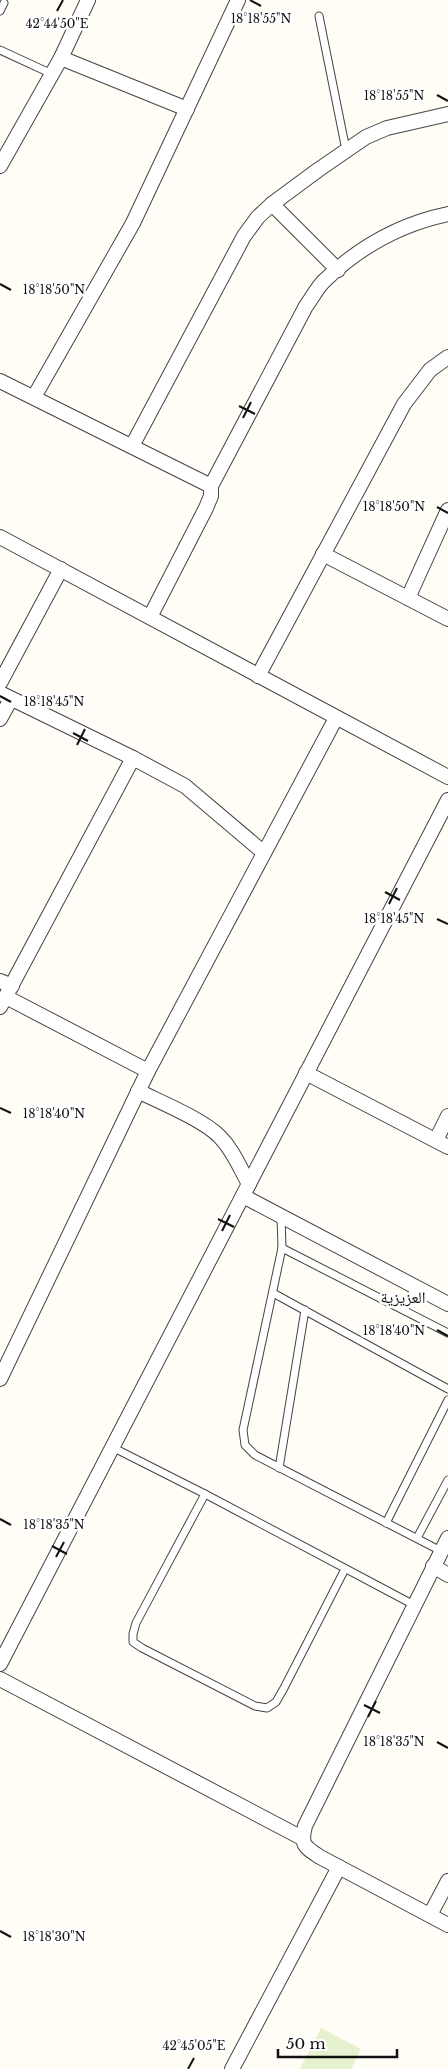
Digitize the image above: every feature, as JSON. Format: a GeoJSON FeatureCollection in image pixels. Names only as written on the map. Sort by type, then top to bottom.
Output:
{"type":"FeatureCollection","features":[{"type":"Feature","properties":{"kind":"street"},"geometry":{"type":"LineString","coordinates":[[0,166],[61,58],[88,0]]}},
{"type":"Feature","properties":{"kind":"street"},"geometry":{"type":"LineString","coordinates":[[34,397],[133,223],[238,0]]}},
{"type":"Feature","properties":{"kind":"street"},"geometry":{"type":"LineString","coordinates":[[61,58],[187,109]]}},
{"type":"Feature","properties":{"kind":"street"},"geometry":{"type":"LineString","coordinates":[[132,446],[244,236],[258,217],[272,204],[366,137],[387,128],[448,114]]}},
{"type":"Feature","properties":{"kind":"street"},"geometry":{"type":"LineString","coordinates":[[272,204],[338,270]]}},
{"type":"Feature","properties":{"kind":"street"},"geometry":{"type":"LineString","coordinates":[[150,617],[206,508],[211,496],[211,486],[306,306],[323,282],[369,245],[395,230],[426,219],[448,214]]}},
{"type":"Feature","properties":{"kind":"street"},"geometry":{"type":"LineString","coordinates":[[258,676],[404,404],[430,370],[448,357]]}},
{"type":"Feature","properties":{"kind":"street"},"geometry":{"type":"LineString","coordinates":[[0,380],[211,486]]}},
{"type":"Feature","properties":{"kind":"street"},"geometry":{"type":"LineString","coordinates":[[408,598],[448,510]]}},
{"type":"Feature","properties":{"kind":"street"},"geometry":{"type":"LineString","coordinates":[[0,537],[448,777]]}},
{"type":"Feature","properties":{"kind":"street"},"geometry":{"type":"LineString","coordinates":[[323,554],[448,619]]}},
{"type":"Feature","properties":{"kind":"street"},"geometry":{"type":"LineString","coordinates":[[0,683],[61,569]]}},
{"type":"Feature","properties":{"kind":"street"},"geometry":{"type":"LineString","coordinates":[[0,719],[6,696],[133,758],[185,786],[263,852]]}},
{"type":"Feature","properties":{"kind":"street"},"geometry":{"type":"LineString","coordinates":[[0,1379],[5,1356],[148,1071],[336,718]]}},
{"type":"Feature","properties":{"kind":"street"},"geometry":{"type":"LineString","coordinates":[[133,758],[4,993],[148,1071]]}},
{"type":"Feature","properties":{"kind":"street"},"geometry":{"type":"LineString","coordinates":[[0,1664],[448,800]]}},
{"type":"Feature","properties":{"kind":"street"},"geometry":{"type":"LineString","coordinates":[[306,1073],[442,1144],[448,1116]]}},
{"type":"Feature","properties":{"kind":"street"},"geometry":{"type":"LineString","coordinates":[[138,1091],[209,1128],[220,1136],[228,1147],[246,1190],[281,1215],[448,1304]]}},
{"type":"Feature","properties":{"kind":"street"},"geometry":{"type":"LineString","coordinates":[[448,1538],[305,1826],[302,1838],[306,1848],[448,1925]]}},
{"type":"Feature","properties":{"kind":"street"},"geometry":{"type":"LineString","coordinates":[[433,1566],[448,1575]]}},
{"type":"Feature","properties":{"kind":"street"},"geometry":{"type":"LineString","coordinates":[[0,1680],[302,1838]]}},
{"type":"Feature","properties":{"kind":"street"},"geometry":{"type":"LineString","coordinates":[[232,2069],[339,1867]]}},
{"type":"Feature","properties":{"kind":"street"},"geometry":{"type":"LineString","coordinates":[[430,1915],[448,1881]]}},
{"type":"Feature","properties":{"kind":"lane"},"geometry":{"type":"LineString","coordinates":[[0,11],[4,4]]}},
{"type":"Feature","properties":{"kind":"lane"},"geometry":{"type":"LineString","coordinates":[[320,16],[346,150]]}},
{"type":"Feature","properties":{"kind":"lane"},"geometry":{"type":"LineString","coordinates":[[0,50],[52,74]]}},
{"type":"Feature","properties":{"kind":"lane"},"geometry":{"type":"LineString","coordinates":[[281,1215],[282,1248],[243,1430],[245,1446],[255,1455],[279,1468],[441,1551]]}},
{"type":"Feature","properties":{"kind":"lane"},"geometry":{"type":"LineString","coordinates":[[282,1248],[448,1333]]}},
{"type":"Feature","properties":{"kind":"lane"},"geometry":{"type":"LineString","coordinates":[[404,1310],[415,1287]]}},
{"type":"Feature","properties":{"kind":"lane"},"geometry":{"type":"LineString","coordinates":[[273,1293],[448,1388]]}},
{"type":"Feature","properties":{"kind":"lane"},"geometry":{"type":"LineString","coordinates":[[279,1468],[305,1310]]}},
{"type":"Feature","properties":{"kind":"lane"},"geometry":{"type":"LineString","coordinates":[[386,1522],[448,1400]]}},
{"type":"Feature","properties":{"kind":"lane"},"geometry":{"type":"LineString","coordinates":[[112,1447],[414,1605]]}},
{"type":"Feature","properties":{"kind":"lane"},"geometry":{"type":"LineString","coordinates":[[417,1538],[448,1480]]}},
{"type":"Feature","properties":{"kind":"lane"},"geometry":{"type":"LineString","coordinates":[[204,1494],[136,1623],[133,1642],[142,1648],[255,1706],[267,1708],[276,1702],[284,1688],[345,1569]]}},
{"type":"Feature","properties":{"kind":"green space"},"geometry":{"type":"Polygon","coordinates":[[[321,2028],[361,2049],[351,2069],[300,2069],[321,2028]]]}},
{"type":"Feature","properties":{"kind":"district","name":"العزيزية"},"geometry":{"type":"Point","coordinates":[403,1297]}}]}
